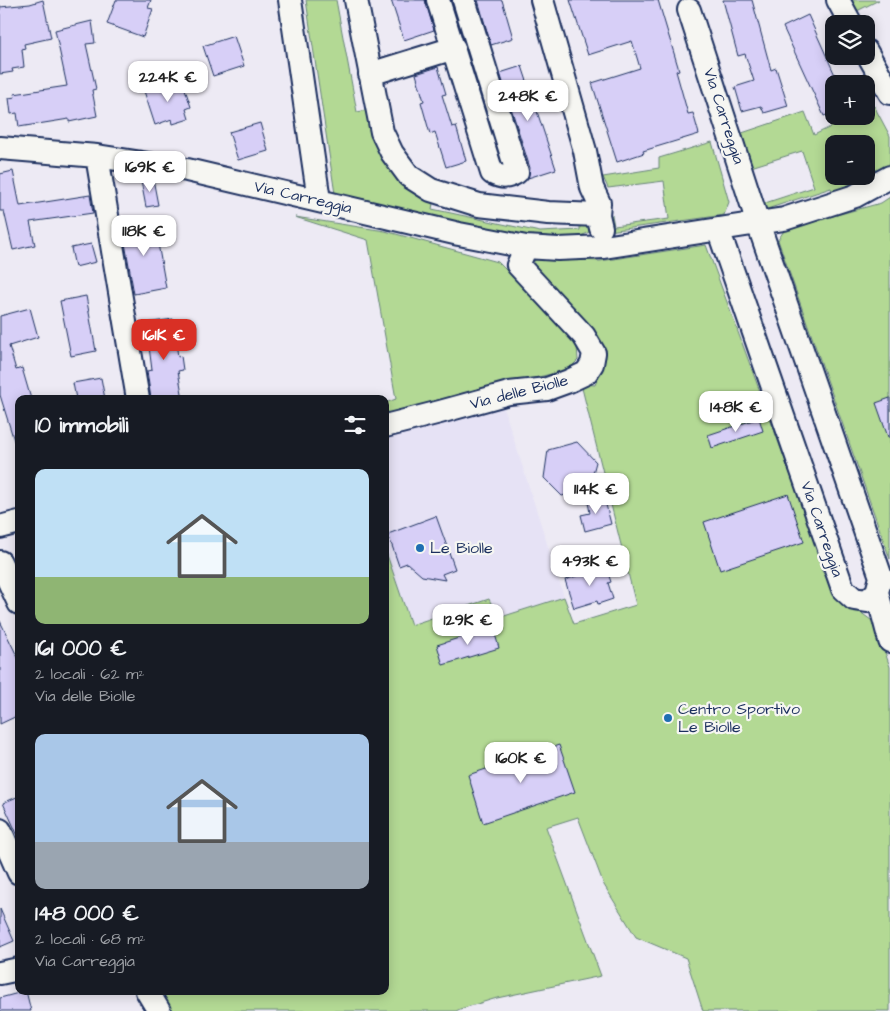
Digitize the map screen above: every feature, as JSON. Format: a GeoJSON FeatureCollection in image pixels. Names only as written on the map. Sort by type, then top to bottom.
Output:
{"type":"FeatureCollection","features":[{"type":"Feature","properties":{"kind":"street"},"geometry":{"type":"LineString","coordinates":[[290,0],[319,200]]}},
{"type":"Feature","properties":{"kind":"street"},"geometry":{"type":"LineString","coordinates":[[356,0],[382,132],[392,153],[409,176],[431,190],[479,206],[548,213],[598,215]]}},
{"type":"Feature","properties":{"kind":"street"},"geometry":{"type":"LineString","coordinates":[[438,0],[492,173],[500,177],[509,177],[517,172],[464,0]]}},
{"type":"Feature","properties":{"kind":"street"},"geometry":{"type":"LineString","coordinates":[[542,0],[585,151],[592,188],[599,203],[598,215],[604,247]]}},
{"type":"Feature","properties":{"kind":"street"},"geometry":{"type":"LineString","coordinates":[[838,0],[846,15]]}},
{"type":"Feature","properties":{"kind":"street","name":"Via Carreggia"},"geometry":{"type":"LineString","coordinates":[[689,10],[758,223],[881,577],[877,592],[868,601],[854,599],[843,590],[718,229]]}},
{"type":"Feature","properties":{"kind":"street"},"geometry":{"type":"LineString","coordinates":[[370,74],[454,48]]}},
{"type":"Feature","properties":{"kind":"street"},"geometry":{"type":"LineString","coordinates":[[874,65],[890,93]]}},
{"type":"Feature","properties":{"kind":"street","name":"Via Carreggia"},"geometry":{"type":"LineString","coordinates":[[0,148],[97,156],[187,170],[458,234],[526,247],[604,247],[784,219],[855,196],[890,178]]}},
{"type":"Feature","properties":{"kind":"street"},"geometry":{"type":"LineString","coordinates":[[97,156],[137,395]]}},
{"type":"Feature","properties":{"kind":"street","name":"Via delle Biolle"},"geometry":{"type":"LineString","coordinates":[[389,425],[509,393],[547,389],[586,373],[592,364],[594,354],[584,336],[518,266],[526,247]]}},
{"type":"Feature","properties":{"kind":"street"},"geometry":{"type":"LineString","coordinates":[[0,527],[15,523]]}},
{"type":"Feature","properties":{"kind":"street"},"geometry":{"type":"LineString","coordinates":[[0,562],[15,594]]}},
{"type":"Feature","properties":{"kind":"street"},"geometry":{"type":"LineString","coordinates":[[877,592],[890,641]]}},
{"type":"Feature","properties":{"kind":"street"},"geometry":{"type":"LineString","coordinates":[[0,830],[15,864]]}},
{"type":"Feature","properties":{"kind":"street"},"geometry":{"type":"LineString","coordinates":[[0,974],[15,970]]}},
{"type":"Feature","properties":{"kind":"street"},"geometry":{"type":"LineString","coordinates":[[150,995],[158,1011]]}},
{"type":"Feature","properties":{"kind":"shaded area"},"geometry":{"type":"Polygon","coordinates":[[[502,402],[564,597],[497,618],[489,599],[411,625],[389,561],[389,432],[502,402]]]}},
{"type":"Feature","properties":{"kind":"green space"},"geometry":{"type":"Polygon","coordinates":[[[306,0],[336,0],[357,112],[368,110],[434,198],[432,209],[540,232],[580,230],[580,219],[586,219],[589,232],[571,237],[542,237],[506,233],[335,194],[306,0]]]}},
{"type":"Feature","properties":{"kind":"green space"},"geometry":{"type":"Polygon","coordinates":[[[851,0],[879,0],[857,11],[851,0]]]}},
{"type":"Feature","properties":{"kind":"green space"},"geometry":{"type":"Polygon","coordinates":[[[875,108],[890,136],[890,172],[875,178],[875,135],[825,135],[825,185],[858,185],[834,195],[831,188],[767,209],[762,204],[814,187],[802,151],[751,167],[742,133],[805,112],[814,135],[835,125],[875,125],[875,108]]]}},
{"type":"Feature","properties":{"kind":"green space"},"geometry":{"type":"Polygon","coordinates":[[[712,142],[729,202],[724,215],[609,231],[606,217],[612,215],[614,226],[669,219],[664,181],[608,188],[603,177],[659,168],[659,158],[712,142]]]}},
{"type":"Feature","properties":{"kind":"green space"},"geometry":{"type":"Polygon","coordinates":[[[890,197],[890,559],[778,240],[785,229],[881,203],[890,197]]]}},
{"type":"Feature","properties":{"kind":"green space"},"geometry":{"type":"Polygon","coordinates":[[[295,217],[385,231],[498,262],[545,309],[577,346],[578,360],[568,370],[433,402],[389,416],[389,402],[396,399],[368,240],[295,217]]]}},
{"type":"Feature","properties":{"kind":"green space","name":"Centro Sportivo Le Biolle"},"geometry":{"type":"Polygon","coordinates":[[[706,245],[820,555],[822,571],[837,595],[875,623],[890,667],[890,1011],[703,1011],[686,958],[636,937],[604,885],[578,817],[546,827],[601,976],[497,998],[456,1011],[171,1011],[162,995],[389,995],[389,561],[411,625],[489,599],[498,618],[564,597],[574,624],[636,605],[581,384],[595,385],[606,357],[596,334],[564,298],[534,270],[534,258],[600,261],[706,245]]]}},
{"type":"Feature","properties":{"kind":"building"},"geometry":{"type":"Polygon","coordinates":[[[43,0],[51,38],[24,44],[25,48],[22,49],[24,67],[12,69],[13,72],[0,74],[0,7],[30,4],[43,0]]]}},
{"type":"Feature","properties":{"kind":"building"},"geometry":{"type":"Polygon","coordinates":[[[116,0],[151,0],[148,8],[153,9],[143,37],[107,24],[116,0]]]}},
{"type":"Feature","properties":{"kind":"building"},"geometry":{"type":"Polygon","coordinates":[[[391,0],[425,0],[434,30],[404,40],[391,0]]]}},
{"type":"Feature","properties":{"kind":"building"},"geometry":{"type":"Polygon","coordinates":[[[478,0],[502,0],[513,38],[491,45],[478,0]]]}},
{"type":"Feature","properties":{"kind":"building"},"geometry":{"type":"Polygon","coordinates":[[[570,0],[658,0],[679,70],[676,71],[688,114],[693,113],[699,134],[643,151],[644,153],[617,162],[592,83],[640,68],[632,41],[588,55],[570,0]]]}},
{"type":"Feature","properties":{"kind":"building"},"geometry":{"type":"Polygon","coordinates":[[[723,0],[752,0],[771,70],[776,68],[788,106],[764,113],[761,106],[742,111],[735,87],[754,81],[745,54],[738,56],[723,0]]]}},
{"type":"Feature","properties":{"kind":"building"},"geometry":{"type":"Polygon","coordinates":[[[808,15],[825,53],[825,65],[830,65],[835,75],[825,75],[825,116],[824,116],[783,27],[808,15]]]}},
{"type":"Feature","properties":{"kind":"building"},"geometry":{"type":"Polygon","coordinates":[[[92,21],[95,43],[86,44],[96,89],[92,90],[97,116],[69,122],[69,119],[19,127],[17,113],[11,114],[9,98],[15,97],[14,94],[67,86],[55,30],[92,21]]]}},
{"type":"Feature","properties":{"kind":"building"},"geometry":{"type":"Polygon","coordinates":[[[234,36],[244,66],[213,76],[203,46],[234,36]]]}},
{"type":"Feature","properties":{"kind":"building"},"geometry":{"type":"Polygon","coordinates":[[[522,66],[556,169],[528,178],[530,168],[500,73],[522,66]]]}},
{"type":"Feature","properties":{"kind":"building"},"geometry":{"type":"Polygon","coordinates":[[[438,67],[446,94],[442,95],[452,127],[456,126],[466,161],[446,167],[435,132],[430,134],[421,102],[424,101],[416,74],[438,67]]]}},
{"type":"Feature","properties":{"kind":"building"},"geometry":{"type":"Polygon","coordinates":[[[170,83],[171,87],[183,83],[191,107],[186,109],[189,119],[173,124],[172,119],[155,125],[144,91],[170,83]]]}},
{"type":"Feature","properties":{"kind":"building"},"geometry":{"type":"Polygon","coordinates":[[[260,123],[268,151],[238,160],[229,132],[260,123]]]}},
{"type":"Feature","properties":{"kind":"building"},"geometry":{"type":"Polygon","coordinates":[[[13,171],[20,206],[90,195],[93,213],[30,222],[35,245],[13,250],[4,211],[0,211],[0,174],[13,171]]]}},
{"type":"Feature","properties":{"kind":"building"},"geometry":{"type":"Polygon","coordinates":[[[153,179],[158,205],[146,207],[141,181],[153,179]]]}},
{"type":"Feature","properties":{"kind":"building"},"geometry":{"type":"Polygon","coordinates":[[[154,221],[166,288],[134,294],[122,226],[154,221]]]}},
{"type":"Feature","properties":{"kind":"building"},"geometry":{"type":"Polygon","coordinates":[[[91,244],[96,262],[75,267],[71,248],[91,244]]]}},
{"type":"Feature","properties":{"kind":"building"},"geometry":{"type":"Polygon","coordinates":[[[86,296],[96,351],[71,356],[60,301],[86,296]]]}},
{"type":"Feature","properties":{"kind":"building"},"geometry":{"type":"Polygon","coordinates":[[[30,308],[38,337],[9,346],[16,370],[22,368],[30,395],[15,395],[15,444],[0,395],[0,316],[30,308]]]}},
{"type":"Feature","properties":{"kind":"building"},"geometry":{"type":"Polygon","coordinates":[[[173,319],[178,357],[181,356],[183,370],[178,371],[182,395],[150,395],[147,371],[152,370],[146,323],[173,319]]]}},
{"type":"Feature","properties":{"kind":"building"},"geometry":{"type":"Polygon","coordinates":[[[101,378],[104,395],[75,395],[73,383],[101,378]]]}},
{"type":"Feature","properties":{"kind":"building"},"geometry":{"type":"Polygon","coordinates":[[[890,398],[890,437],[888,437],[876,403],[890,398]]]}},
{"type":"Feature","properties":{"kind":"building"},"geometry":{"type":"Polygon","coordinates":[[[759,418],[763,431],[712,448],[708,435],[759,418]]]}},
{"type":"Feature","properties":{"kind":"building"},"geometry":{"type":"Polygon","coordinates":[[[577,442],[596,462],[589,488],[562,496],[544,478],[548,450],[577,442]]]}},
{"type":"Feature","properties":{"kind":"building"},"geometry":{"type":"Polygon","coordinates":[[[788,494],[804,542],[720,570],[704,522],[788,494]]]}},
{"type":"Feature","properties":{"kind":"building"},"geometry":{"type":"Polygon","coordinates":[[[604,497],[611,524],[585,531],[581,515],[590,513],[588,502],[604,497]]]}},
{"type":"Feature","properties":{"kind":"building","name":"Le Biolle"},"geometry":{"type":"Polygon","coordinates":[[[436,516],[455,569],[442,574],[445,580],[422,576],[407,563],[399,566],[389,534],[436,516]]]}},
{"type":"Feature","properties":{"kind":"building"},"geometry":{"type":"Polygon","coordinates":[[[605,564],[611,582],[608,583],[613,599],[598,604],[597,601],[574,608],[565,580],[582,574],[581,571],[605,564]]]}},
{"type":"Feature","properties":{"kind":"building"},"geometry":{"type":"Polygon","coordinates":[[[0,621],[15,652],[15,717],[0,724],[0,621]]]}},
{"type":"Feature","properties":{"kind":"building"},"geometry":{"type":"Polygon","coordinates":[[[493,627],[499,648],[443,665],[437,645],[493,627]]]}},
{"type":"Feature","properties":{"kind":"building"},"geometry":{"type":"Polygon","coordinates":[[[559,745],[575,792],[483,823],[468,775],[559,745]]]}},
{"type":"Feature","properties":{"kind":"building"},"geometry":{"type":"Polygon","coordinates":[[[15,798],[15,829],[3,803],[15,798]]]}},
{"type":"Feature","properties":{"kind":"building"},"geometry":{"type":"Polygon","coordinates":[[[0,909],[14,941],[0,947],[0,909]]]}},
{"type":"Feature","properties":{"kind":"building"},"geometry":{"type":"Polygon","coordinates":[[[15,994],[27,995],[31,1011],[0,1011],[0,998],[15,994]]]}},
{"type":"Feature","properties":{"kind":"place","name":"Le Biolle"},"geometry":{"type":"Point","coordinates":[420,548]}},
{"type":"Feature","properties":{"kind":"place","name":"Centro Sportivo Le Biolle"},"geometry":{"type":"Point","coordinates":[668,718]}}]}
